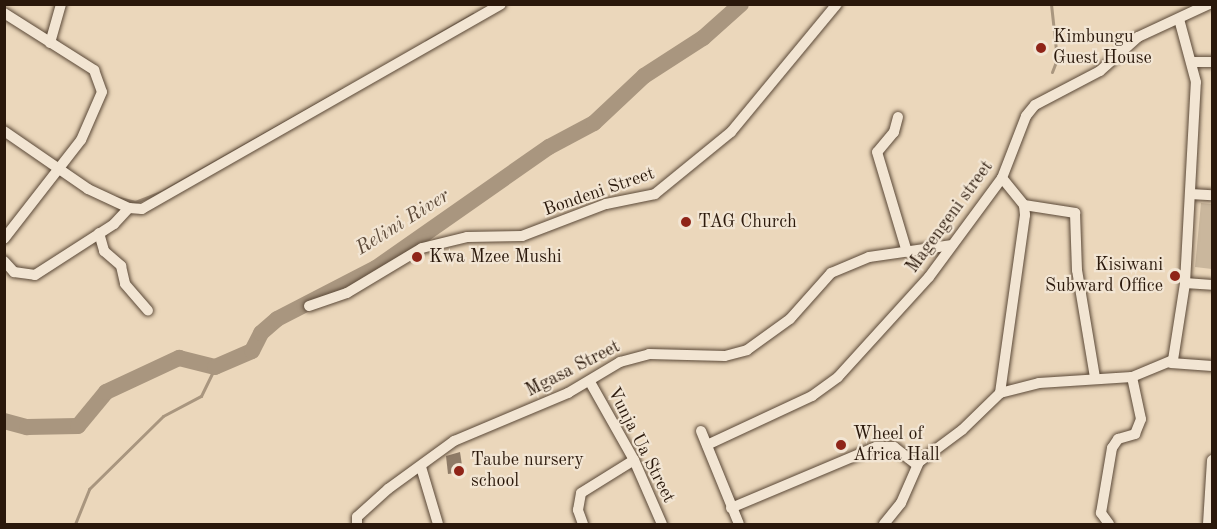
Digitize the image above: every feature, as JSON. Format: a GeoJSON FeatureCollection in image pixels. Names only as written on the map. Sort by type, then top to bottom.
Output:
{"type":"FeatureCollection","features":[{"type":"Feature","properties":{"kind":"street"},"geometry":{"type":"LineString","coordinates":[[50,43],[62,4]]}},
{"type":"Feature","properties":{"kind":"street"},"geometry":{"type":"LineString","coordinates":[[4,131],[60,167],[88,189],[129,208],[142,208],[501,4]]}},
{"type":"Feature","properties":{"kind":"street","name":"Bondeni Street"},"geometry":{"type":"LineString","coordinates":[[309,306],[347,293],[422,248],[467,237],[522,236],[606,204],[655,194],[731,132],[837,4]]}},
{"type":"Feature","properties":{"kind":"street","name":"Magengeni street"},"geometry":{"type":"LineString","coordinates":[[707,445],[828,385],[952,246],[1002,178],[1026,116],[1035,105],[1100,71],[1138,38],[1209,4]]}},
{"type":"Feature","properties":{"kind":"street"},"geometry":{"type":"LineString","coordinates":[[4,13],[94,70],[102,84],[81,140],[4,239]]}},
{"type":"Feature","properties":{"kind":"street"},"geometry":{"type":"LineString","coordinates":[[1171,363],[1185,283],[1194,63],[1179,19]]}},
{"type":"Feature","properties":{"kind":"street"},"geometry":{"type":"LineString","coordinates":[[1194,63],[1212,62]]}},
{"type":"Feature","properties":{"kind":"street"},"geometry":{"type":"LineString","coordinates":[[898,117],[894,132],[877,152],[907,252]]}},
{"type":"Feature","properties":{"kind":"street"},"geometry":{"type":"LineString","coordinates":[[1002,178],[1024,205],[1075,213],[1077,270],[1095,377]]}},
{"type":"Feature","properties":{"kind":"street"},"geometry":{"type":"LineString","coordinates":[[1190,194],[1212,195]]}},
{"type":"Feature","properties":{"kind":"street"},"geometry":{"type":"LineString","coordinates":[[1000,393],[1024,205]]}},
{"type":"Feature","properties":{"kind":"street"},"geometry":{"type":"LineString","coordinates":[[4,261],[14,272],[35,275],[99,233],[129,208]]}},
{"type":"Feature","properties":{"kind":"street"},"geometry":{"type":"LineString","coordinates":[[99,233],[104,251],[120,266],[125,284],[148,310]]}},
{"type":"Feature","properties":{"kind":"street","name":"Mgasa Street"},"geometry":{"type":"LineString","coordinates":[[357,525],[357,517],[388,489],[466,434],[590,382],[633,357],[725,356],[747,350],[790,319],[831,273],[869,256],[952,246]]}},
{"type":"Feature","properties":{"kind":"street"},"geometry":{"type":"LineString","coordinates":[[1185,283],[1212,285]]}},
{"type":"Feature","properties":{"kind":"street"},"geometry":{"type":"LineString","coordinates":[[884,525],[901,504],[917,465],[1000,393],[1095,377],[1132,377],[1171,363],[1212,366]]}},
{"type":"Feature","properties":{"kind":"street"},"geometry":{"type":"LineString","coordinates":[[1109,525],[1101,513],[1112,448],[1118,440],[1135,434],[1141,419],[1132,377]]}},
{"type":"Feature","properties":{"kind":"street","name":"Vunja Ua Street"},"geometry":{"type":"LineString","coordinates":[[590,382],[634,460],[662,525]]}},
{"type":"Feature","properties":{"kind":"street"},"geometry":{"type":"LineString","coordinates":[[701,431],[739,525]]}},
{"type":"Feature","properties":{"kind":"street"},"geometry":{"type":"LineString","coordinates":[[732,508],[876,447],[894,447],[917,465]]}},
{"type":"Feature","properties":{"kind":"street"},"geometry":{"type":"LineString","coordinates":[[583,525],[578,510],[581,494],[634,460]]}},
{"type":"Feature","properties":{"kind":"street"},"geometry":{"type":"LineString","coordinates":[[1208,525],[1212,460]]}},
{"type":"Feature","properties":{"kind":"street"},"geometry":{"type":"LineString","coordinates":[[421,467],[438,525]]}},
{"type":"Feature","properties":{"kind":"shaded area"},"geometry":{"type":"Polygon","coordinates":[[[1201,203],[1212,204],[1212,269],[1195,267],[1201,203]]]}},
{"type":"Feature","properties":{"kind":"building","name":"Taube nursery school"},"geometry":{"type":"Polygon","coordinates":[[[460,452],[463,472],[448,474],[446,456],[460,452]]]}},
{"type":"Feature","properties":{"kind":"waterway","name":"Relini River"},"geometry":{"type":"LineString","coordinates":[[4,421],[27,427],[78,426],[106,392],[179,358],[215,367],[252,351],[261,333],[277,319],[376,268],[549,147],[594,123],[644,76],[703,38],[741,4]]}},
{"type":"Feature","properties":{"kind":"waterway"},"geometry":{"type":"LineString","coordinates":[[1051,4],[1057,59],[1052,72]]}},
{"type":"Feature","properties":{"kind":"waterway"},"geometry":{"type":"LineString","coordinates":[[426,41],[473,14]]}},
{"type":"Feature","properties":{"kind":"waterway"},"geometry":{"type":"LineString","coordinates":[[115,197],[135,202],[161,192],[343,89]]}},
{"type":"Feature","properties":{"kind":"waterway"},"geometry":{"type":"LineString","coordinates":[[75,524],[89,489],[163,416],[201,396],[215,367]]}},
{"type":"Feature","properties":{"kind":"place","name":"Kimbungu Guest House"},"geometry":{"type":"Point","coordinates":[1041,48]}},
{"type":"Feature","properties":{"kind":"place","name":"TAG Church"},"geometry":{"type":"Point","coordinates":[686,222]}},
{"type":"Feature","properties":{"kind":"place","name":"Kwa Mzee Mushi"},"geometry":{"type":"Point","coordinates":[417,257]}},
{"type":"Feature","properties":{"kind":"place","name":"Kisiwani Subward Office"},"geometry":{"type":"Point","coordinates":[1175,276]}},
{"type":"Feature","properties":{"kind":"place","name":"Wheel of Africa Hall"},"geometry":{"type":"Point","coordinates":[841,445]}},
{"type":"Feature","properties":{"kind":"place","name":"Taube nursery school"},"geometry":{"type":"Point","coordinates":[459,471]}}]}
